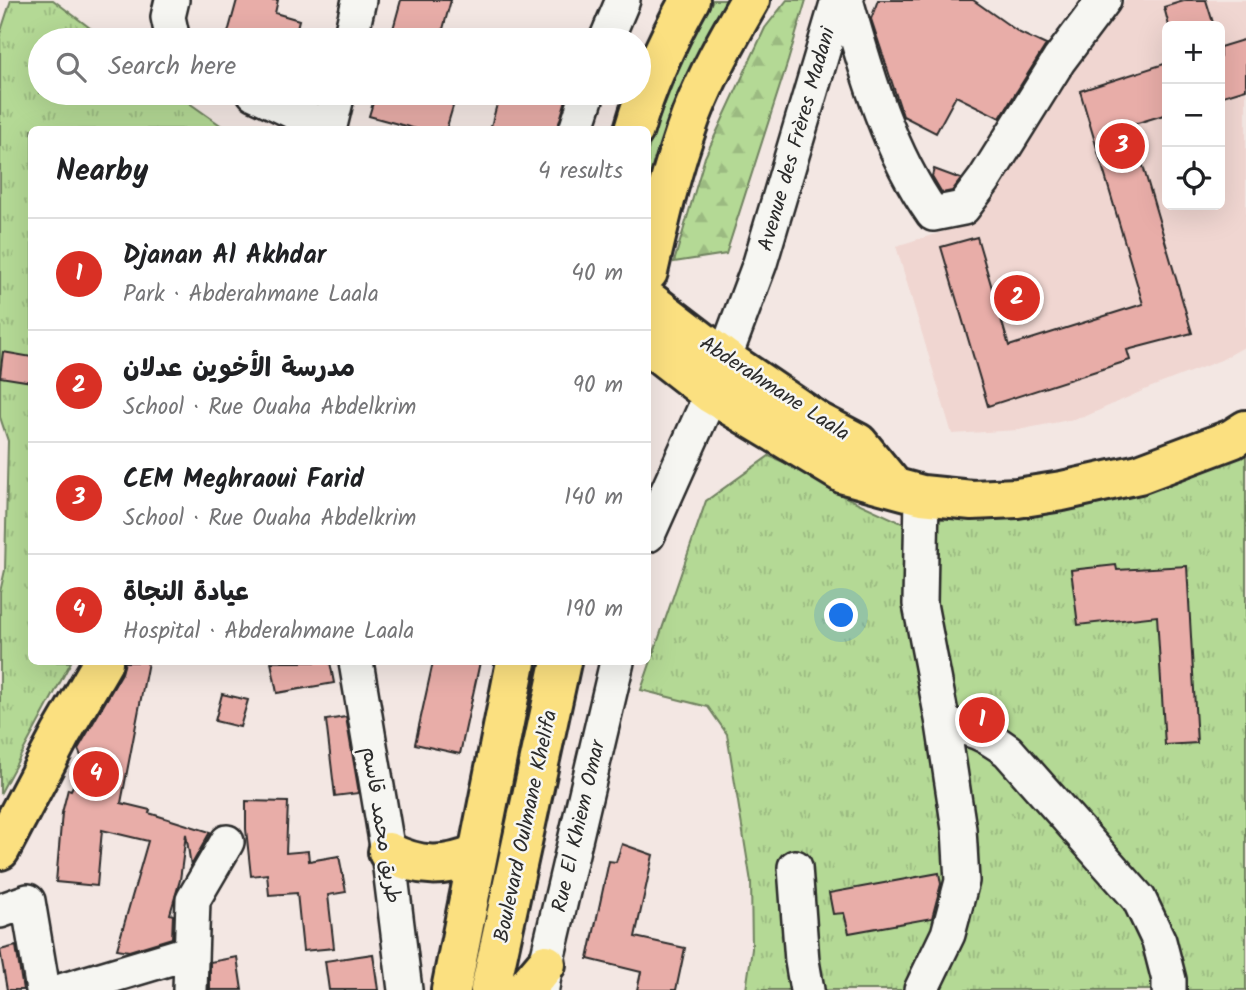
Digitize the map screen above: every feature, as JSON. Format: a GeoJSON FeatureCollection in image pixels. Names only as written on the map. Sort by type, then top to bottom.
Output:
{"type":"FeatureCollection","features":[{"type":"Feature","properties":{"kind":"main road"},"geometry":{"type":"LineString","coordinates":[[651,80],[667,40],[690,0]]}},
{"type":"Feature","properties":{"kind":"main road"},"geometry":{"type":"LineString","coordinates":[[651,259],[669,184],[702,92],[717,58],[750,0]]}},
{"type":"Feature","properties":{"kind":"main road"},"geometry":{"type":"LineString","coordinates":[[635,126],[641,105]]}},
{"type":"Feature","properties":{"kind":"main road","name":"Abderahmane Laala"},"geometry":{"type":"LineString","coordinates":[[651,302],[725,359],[818,422],[858,443],[907,490]]}},
{"type":"Feature","properties":{"kind":"main road","name":"Abderahmane Laala"},"geometry":{"type":"LineString","coordinates":[[651,347],[711,394],[844,474],[907,490],[972,500],[1017,498],[1062,491],[1139,474],[1232,439],[1246,430]]}},
{"type":"Feature","properties":{"kind":"main road"},"geometry":{"type":"LineString","coordinates":[[0,850],[61,734],[101,665]]}},
{"type":"Feature","properties":{"kind":"main road","name":"Boulevard Oulmane Khelifa"},"geometry":{"type":"LineString","coordinates":[[451,990],[515,665]]}},
{"type":"Feature","properties":{"kind":"main road","name":"Boulevard Oulmane Khelifa"},"geometry":{"type":"LineString","coordinates":[[490,990],[560,665]]}},
{"type":"Feature","properties":{"kind":"main road"},"geometry":{"type":"LineString","coordinates":[[388,852],[423,865],[441,866],[476,855]]}},
{"type":"Feature","properties":{"kind":"street"},"geometry":{"type":"LineString","coordinates":[[170,28],[168,17],[173,0]]}},
{"type":"Feature","properties":{"kind":"street"},"geometry":{"type":"LineString","coordinates":[[353,28],[359,0]]}},
{"type":"Feature","properties":{"kind":"street"},"geometry":{"type":"LineString","coordinates":[[611,28],[623,0]]}},
{"type":"Feature","properties":{"kind":"street","name":"Avenue des Frères Madani"},"geometry":{"type":"LineString","coordinates":[[725,359],[755,279],[838,0]]}},
{"type":"Feature","properties":{"kind":"street"},"geometry":{"type":"LineString","coordinates":[[846,0],[867,72],[890,136],[921,197],[933,214],[963,208],[984,180],[1059,60],[1104,0]]}},
{"type":"Feature","properties":{"kind":"street"},"geometry":{"type":"LineString","coordinates":[[279,105],[319,126]]}},
{"type":"Feature","properties":{"kind":"street"},"geometry":{"type":"LineString","coordinates":[[330,126],[335,105]]}},
{"type":"Feature","properties":{"kind":"street"},"geometry":{"type":"LineString","coordinates":[[577,126],[584,105]]}},
{"type":"Feature","properties":{"kind":"street"},"geometry":{"type":"LineString","coordinates":[[651,528],[725,359]]}},
{"type":"Feature","properties":{"kind":"street"},"geometry":{"type":"LineString","coordinates":[[907,490],[920,604],[960,829],[962,881],[948,934],[921,990]]}},
{"type":"Feature","properties":{"kind":"street","name":"طريق محمد قاسم"},"geometry":{"type":"LineString","coordinates":[[357,665],[388,852],[405,990]]}},
{"type":"Feature","properties":{"kind":"street","name":"Rue El Khiem Omar"},"geometry":{"type":"LineString","coordinates":[[537,981],[616,665]]}},
{"type":"Feature","properties":{"kind":"street"},"geometry":{"type":"LineString","coordinates":[[943,724],[966,727],[986,735],[1008,751],[1139,899],[1159,941],[1169,979],[1169,990]]}},
{"type":"Feature","properties":{"kind":"street"},"geometry":{"type":"LineString","coordinates":[[190,990],[193,900],[227,842]]}},
{"type":"Feature","properties":{"kind":"street"},"geometry":{"type":"LineString","coordinates":[[795,867],[802,961],[807,990]]}},
{"type":"Feature","properties":{"kind":"street"},"geometry":{"type":"LineString","coordinates":[[0,911],[28,901],[43,990]]}},
{"type":"Feature","properties":{"kind":"street"},"geometry":{"type":"LineString","coordinates":[[64,990],[191,952]]}},
{"type":"Feature","properties":{"kind":"shaded area"},"geometry":{"type":"Polygon","coordinates":[[[1125,0],[1246,0],[1246,346],[1221,360],[1084,417],[1018,430],[952,434],[896,246],[975,222],[1060,87],[1125,0]]]}},
{"type":"Feature","properties":{"kind":"green space"},"geometry":{"type":"Polygon","coordinates":[[[11,0],[53,0],[90,28],[28,28],[28,105],[192,105],[222,126],[28,126],[28,665],[69,665],[0,794],[0,592],[5,570],[8,441],[0,417],[0,34],[11,0]]]}},
{"type":"Feature","properties":{"kind":"green space"},"geometry":{"type":"Polygon","coordinates":[[[713,0],[728,0],[651,199],[651,140],[687,51],[713,0]]]}},
{"type":"Feature","properties":{"kind":"green space"},"geometry":{"type":"Polygon","coordinates":[[[787,0],[806,0],[726,254],[674,262],[705,157],[765,28],[787,0]]]}},
{"type":"Feature","properties":{"kind":"green space"},"geometry":{"type":"Polygon","coordinates":[[[1246,439],[1246,990],[746,990],[752,949],[751,882],[727,734],[708,707],[641,690],[706,501],[769,456],[803,470],[832,491],[906,525],[1083,496],[1246,439]]]}},
{"type":"Feature","properties":{"kind":"green space"},"geometry":{"type":"Polygon","coordinates":[[[532,665],[546,665],[477,990],[466,990],[532,665]]]}},
{"type":"Feature","properties":{"kind":"building"},"geometry":{"type":"Polygon","coordinates":[[[237,0],[278,0],[275,13],[299,20],[297,28],[229,28],[237,0]]]}},
{"type":"Feature","properties":{"kind":"building"},"geometry":{"type":"Polygon","coordinates":[[[401,0],[451,0],[443,28],[393,28],[401,0]]]}},
{"type":"Feature","properties":{"kind":"building"},"geometry":{"type":"Polygon","coordinates":[[[878,0],[973,0],[1020,33],[1046,45],[1000,118],[956,96],[936,133],[903,116],[871,19],[878,0]]]}},
{"type":"Feature","properties":{"kind":"building"},"geometry":{"type":"Polygon","coordinates":[[[1187,0],[1206,0],[1212,21],[1168,21],[1164,7],[1187,0]]]}},
{"type":"Feature","properties":{"kind":"building"},"geometry":{"type":"Polygon","coordinates":[[[1246,39],[1246,89],[1225,95],[1225,84],[1225,45],[1246,39]]]}},
{"type":"Feature","properties":{"kind":"building"},"geometry":{"type":"Polygon","coordinates":[[[1162,65],[1162,116],[1131,125],[1192,333],[1127,350],[1130,360],[988,406],[941,247],[977,237],[1009,346],[1143,304],[1080,91],[1162,65]]]}},
{"type":"Feature","properties":{"kind":"building"},"geometry":{"type":"Polygon","coordinates":[[[372,105],[453,105],[447,126],[405,126],[369,116],[372,105]]]}},
{"type":"Feature","properties":{"kind":"building"},"geometry":{"type":"Polygon","coordinates":[[[497,105],[564,105],[558,126],[491,126],[497,105]]]}},
{"type":"Feature","properties":{"kind":"building"},"geometry":{"type":"Polygon","coordinates":[[[934,169],[961,179],[952,191],[942,193],[932,176],[934,169]]]}},
{"type":"Feature","properties":{"kind":"building"},"geometry":{"type":"Polygon","coordinates":[[[3,352],[28,356],[28,381],[0,377],[3,352]]]}},
{"type":"Feature","properties":{"kind":"building"},"geometry":{"type":"Polygon","coordinates":[[[1116,565],[1117,570],[1187,566],[1197,743],[1165,745],[1157,616],[1078,625],[1071,570],[1116,565]]]}},
{"type":"Feature","properties":{"kind":"building"},"geometry":{"type":"Polygon","coordinates":[[[124,665],[147,665],[121,803],[150,810],[149,813],[210,832],[191,866],[186,834],[180,880],[170,914],[173,915],[172,938],[129,951],[117,949],[148,841],[102,830],[97,886],[56,882],[62,813],[68,789],[71,790],[84,763],[78,749],[124,665]]]}},
{"type":"Feature","properties":{"kind":"building"},"geometry":{"type":"Polygon","coordinates":[[[272,665],[331,665],[334,683],[277,693],[272,665]]]}},
{"type":"Feature","properties":{"kind":"building"},"geometry":{"type":"Polygon","coordinates":[[[432,665],[479,665],[460,754],[415,744],[432,665]]]}},
{"type":"Feature","properties":{"kind":"building"},"geometry":{"type":"Polygon","coordinates":[[[222,694],[248,700],[240,727],[215,721],[222,694]]]}},
{"type":"Feature","properties":{"kind":"building"},"geometry":{"type":"Polygon","coordinates":[[[346,717],[359,793],[335,796],[326,720],[346,717]]]}},
{"type":"Feature","properties":{"kind":"building"},"geometry":{"type":"Polygon","coordinates":[[[246,801],[288,802],[286,853],[308,851],[309,861],[339,856],[346,892],[328,895],[334,948],[303,951],[297,893],[269,895],[267,874],[251,876],[246,801]]]}},
{"type":"Feature","properties":{"kind":"building"},"geometry":{"type":"Polygon","coordinates":[[[622,844],[653,855],[635,937],[685,948],[676,990],[637,990],[641,972],[588,959],[609,861],[616,862],[622,844]]]}},
{"type":"Feature","properties":{"kind":"building"},"geometry":{"type":"Polygon","coordinates":[[[939,873],[941,884],[932,918],[849,933],[844,913],[833,914],[829,893],[939,873]]]}},
{"type":"Feature","properties":{"kind":"building"},"geometry":{"type":"Polygon","coordinates":[[[16,946],[23,990],[7,990],[0,950],[16,946]]]}},
{"type":"Feature","properties":{"kind":"building"},"geometry":{"type":"Polygon","coordinates":[[[373,954],[378,990],[329,990],[325,961],[373,954]]]}},
{"type":"Feature","properties":{"kind":"building"},"geometry":{"type":"Polygon","coordinates":[[[237,957],[242,990],[210,990],[210,962],[237,957]]]}},
{"type":"Feature","properties":{"kind":"place","name":"CEM Meghraoui Farid"},"geometry":{"type":"Point","coordinates":[1122,146]}},
{"type":"Feature","properties":{"kind":"place","name":"مدرسة الأخوين عدلان"},"geometry":{"type":"Point","coordinates":[1017,298]}},
{"type":"Feature","properties":{"kind":"place","name":"Djanan Al Akhdar"},"geometry":{"type":"Point","coordinates":[982,720]}},
{"type":"Feature","properties":{"kind":"place","name":"عيادة النجاة"},"geometry":{"type":"Point","coordinates":[96,774]}}]}
